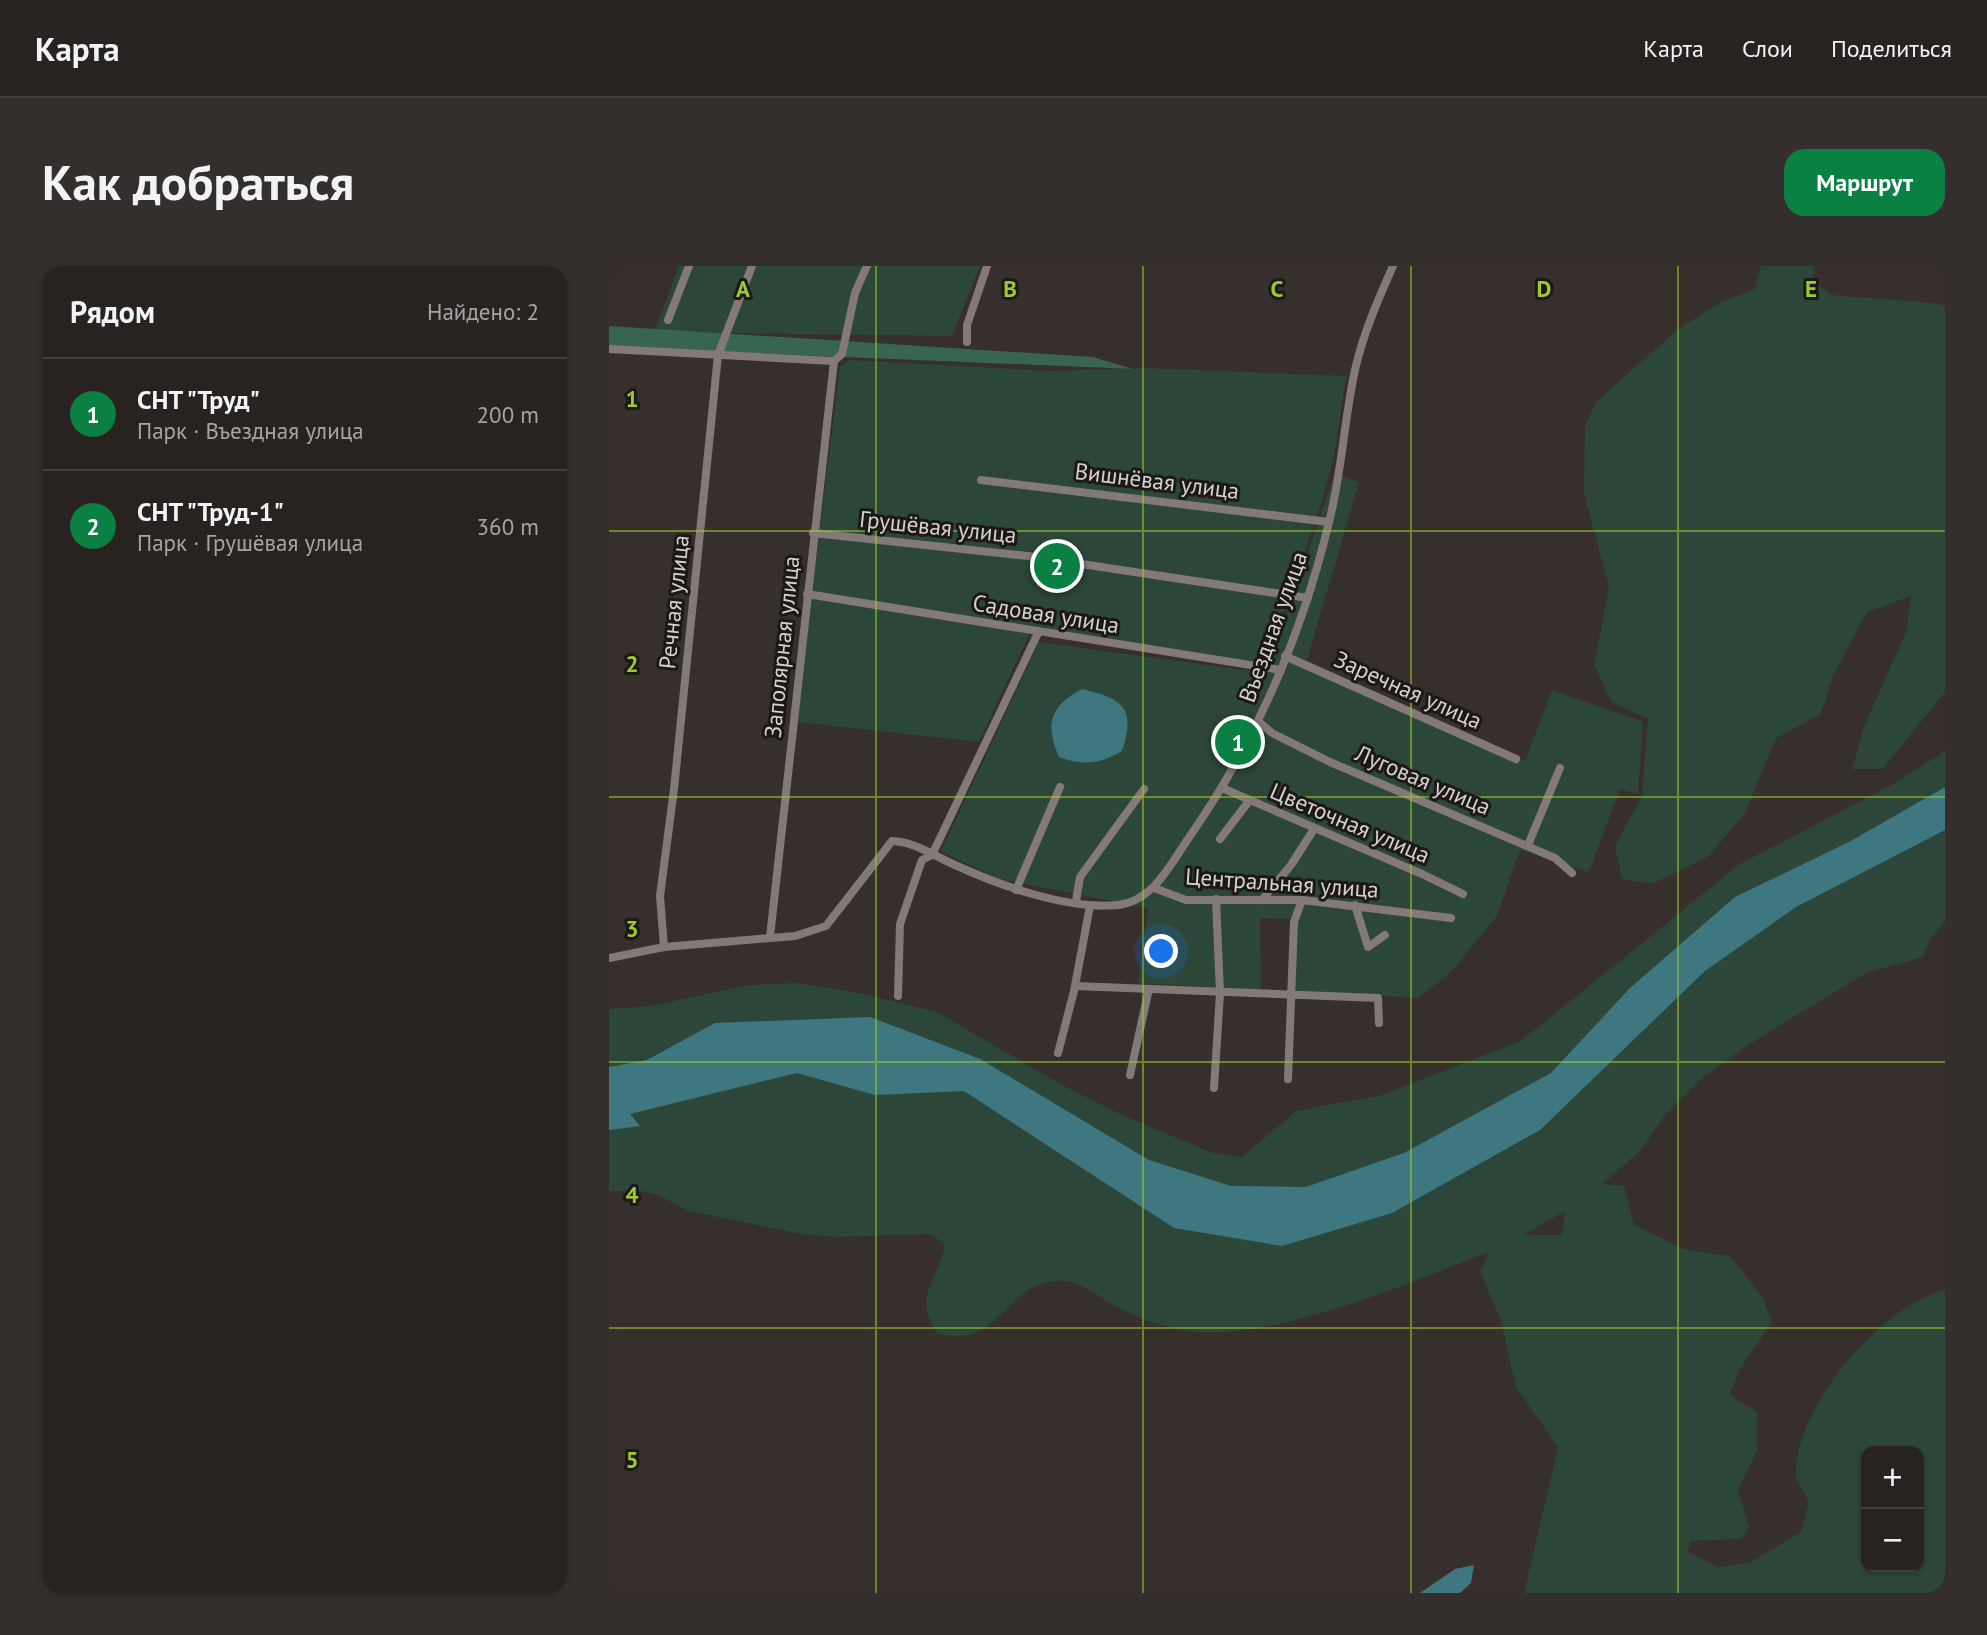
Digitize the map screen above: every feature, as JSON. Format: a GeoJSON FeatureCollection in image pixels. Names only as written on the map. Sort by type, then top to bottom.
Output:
{"type":"FeatureCollection","features":[{"type":"Feature","properties":{"kind":"street"},"geometry":{"type":"LineString","coordinates":[[668,320],[689,266]]}},
{"type":"Feature","properties":{"kind":"street","name":"Речная улица"},"geometry":{"type":"LineString","coordinates":[[664,947],[660,896],[674,789],[718,355],[752,266]]}},
{"type":"Feature","properties":{"kind":"street","name":"Заполярная улица"},"geometry":{"type":"LineString","coordinates":[[770,937],[834,361],[842,354],[855,293],[867,266]]}},
{"type":"Feature","properties":{"kind":"street"},"geometry":{"type":"LineString","coordinates":[[967,342],[967,325],[987,266]]}},
{"type":"Feature","properties":{"kind":"street","name":"Въездная улица"},"geometry":{"type":"LineString","coordinates":[[1090,906],[1134,902],[1154,888],[1222,788],[1259,722],[1308,598],[1329,522],[1355,370],[1371,314],[1393,266]]}},
{"type":"Feature","properties":{"kind":"street"},"geometry":{"type":"LineString","coordinates":[[609,349],[834,361]]}},
{"type":"Feature","properties":{"kind":"street","name":"Вишнёвая улица"},"geometry":{"type":"LineString","coordinates":[[981,480],[1329,522]]}},
{"type":"Feature","properties":{"kind":"street","name":"Грушёвая улица"},"geometry":{"type":"LineString","coordinates":[[813,533],[1028,556],[1308,598]]}},
{"type":"Feature","properties":{"kind":"street","name":"Садовая улица"},"geometry":{"type":"LineString","coordinates":[[807,594],[1280,670]]}},
{"type":"Feature","properties":{"kind":"street"},"geometry":{"type":"LineString","coordinates":[[898,996],[901,924],[922,860],[932,855],[1038,633]]}},
{"type":"Feature","properties":{"kind":"street","name":"Заречная улица"},"geometry":{"type":"LineString","coordinates":[[1285,656],[1516,759]]}},
{"type":"Feature","properties":{"kind":"street","name":"Луговая улица"},"geometry":{"type":"LineString","coordinates":[[1259,722],[1272,733],[1331,762],[1555,858],[1572,873]]}},
{"type":"Feature","properties":{"kind":"street"},"geometry":{"type":"LineString","coordinates":[[1528,845],[1560,768]]}},
{"type":"Feature","properties":{"kind":"street"},"geometry":{"type":"LineString","coordinates":[[1016,890],[1059,787]]}},
{"type":"Feature","properties":{"kind":"street","name":"Цветочная улица"},"geometry":{"type":"LineString","coordinates":[[1222,788],[1463,894]]}},
{"type":"Feature","properties":{"kind":"street"},"geometry":{"type":"LineString","coordinates":[[1076,901],[1080,877],[1144,789]]}},
{"type":"Feature","properties":{"kind":"street"},"geometry":{"type":"LineString","coordinates":[[1220,838],[1249,801]]}},
{"type":"Feature","properties":{"kind":"street"},"geometry":{"type":"LineString","coordinates":[[1262,900],[1291,864],[1314,828]]}},
{"type":"Feature","properties":{"kind":"street"},"geometry":{"type":"LineString","coordinates":[[609,958],[664,947],[795,936],[826,926],[892,841],[910,842],[932,855],[1016,890],[1090,906],[1075,986],[1058,1053]]}},
{"type":"Feature","properties":{"kind":"street","name":"Центральная улица"},"geometry":{"type":"LineString","coordinates":[[1154,888],[1186,900],[1302,900],[1451,918]]}},
{"type":"Feature","properties":{"kind":"street"},"geometry":{"type":"LineString","coordinates":[[1215,1088],[1220,993],[1216,899]]}},
{"type":"Feature","properties":{"kind":"street"},"geometry":{"type":"LineString","coordinates":[[1288,1079],[1294,922],[1302,900]]}},
{"type":"Feature","properties":{"kind":"street"},"geometry":{"type":"LineString","coordinates":[[1355,905],[1368,947],[1385,935]]}},
{"type":"Feature","properties":{"kind":"street"},"geometry":{"type":"LineString","coordinates":[[1075,986],[1378,998],[1379,1023]]}},
{"type":"Feature","properties":{"kind":"street"},"geometry":{"type":"LineString","coordinates":[[1130,1075],[1149,989]]}},
{"type":"Feature","properties":{"kind":"green space"},"geometry":{"type":"Polygon","coordinates":[[[679,266],[980,266],[952,336],[654,332],[679,266]]]}},
{"type":"Feature","properties":{"kind":"green space"},"geometry":{"type":"Polygon","coordinates":[[[1761,266],[1815,266],[1812,280],[1831,295],[1945,306],[1945,692],[1883,769],[1852,769],[1865,724],[1906,632],[1911,596],[1867,612],[1833,676],[1821,714],[1776,738],[1745,813],[1709,856],[1652,884],[1622,879],[1615,847],[1642,795],[1648,719],[1611,702],[1594,664],[1609,588],[1584,493],[1585,426],[1596,402],[1677,330],[1719,303],[1755,289],[1761,266]]]}},
{"type":"Feature","properties":{"kind":"green space"},"geometry":{"type":"Polygon","coordinates":[[[609,326],[1093,357],[1133,369],[609,347],[609,326]]]}},
{"type":"Feature","properties":{"kind":"green space"},"geometry":{"type":"Polygon","coordinates":[[[850,360],[1050,371],[1146,368],[1346,376],[1334,456],[1322,501],[1266,664],[1030,632],[979,742],[796,722],[840,367],[850,360]]]}},
{"type":"Feature","properties":{"kind":"green space"},"geometry":{"type":"Polygon","coordinates":[[[1335,473],[1359,482],[1307,660],[1525,761],[1552,690],[1643,722],[1638,794],[1620,789],[1589,872],[1520,850],[1497,916],[1453,970],[1418,998],[1296,991],[1296,919],[1260,918],[1261,990],[1138,983],[1148,908],[999,879],[941,851],[1039,642],[1266,673],[1335,473]]]}},
{"type":"Feature","properties":{"kind":"green space"},"geometry":{"type":"Polygon","coordinates":[[[1945,751],[1945,922],[1931,938],[1923,957],[1866,973],[1751,1043],[1704,1076],[1664,1116],[1641,1150],[1602,1184],[1624,1186],[1634,1224],[1683,1249],[1730,1256],[1763,1298],[1772,1322],[1740,1369],[1730,1394],[1757,1413],[1757,1451],[1738,1490],[1749,1527],[1742,1539],[1691,1541],[1688,1552],[1718,1567],[1751,1562],[1801,1532],[1809,1502],[1796,1476],[1800,1446],[1826,1389],[1870,1337],[1894,1316],[1945,1289],[1945,1593],[1524,1593],[1558,1447],[1516,1387],[1501,1321],[1480,1271],[1489,1252],[1337,1308],[1255,1328],[1217,1332],[1183,1330],[1152,1322],[1122,1310],[1083,1286],[1056,1281],[1039,1285],[1024,1293],[988,1326],[974,1333],[958,1336],[937,1333],[927,1309],[929,1290],[944,1249],[944,1244],[931,1234],[832,1237],[801,1234],[689,1211],[658,1195],[641,1191],[609,1191],[609,1009],[651,1006],[748,985],[798,983],[860,993],[937,1012],[1062,1085],[1124,1116],[1213,1153],[1242,1157],[1296,1111],[1382,1095],[1521,1041],[1740,864],[1897,782],[1945,751]],[[1565,1211],[1523,1235],[1562,1235],[1565,1211]]]}},
{"type":"Feature","properties":{"kind":"water"},"geometry":{"type":"Polygon","coordinates":[[[1082,689],[1116,701],[1123,707],[1126,715],[1126,736],[1122,751],[1106,759],[1076,762],[1059,757],[1052,735],[1053,717],[1063,703],[1082,689]]]}},
{"type":"Feature","properties":{"kind":"water"},"geometry":{"type":"Polygon","coordinates":[[[1945,787],[1945,830],[1796,907],[1705,971],[1540,1130],[1392,1213],[1282,1246],[1174,1228],[964,1091],[875,1095],[797,1073],[630,1114],[640,1126],[609,1130],[609,1067],[647,1060],[715,1023],[870,1017],[980,1059],[1149,1160],[1231,1186],[1306,1187],[1404,1153],[1551,1073],[1630,988],[1735,897],[1849,842],[1945,787]]]}},
{"type":"Feature","properties":{"kind":"water"},"geometry":{"type":"Polygon","coordinates":[[[1474,1565],[1471,1583],[1460,1593],[1420,1593],[1455,1569],[1474,1565]]]}},
{"type":"Feature","properties":{"kind":"place","name":"СНТ \"Труд-1\""},"geometry":{"type":"Point","coordinates":[1057,566]}},
{"type":"Feature","properties":{"kind":"place","name":"СНТ \"Труд\""},"geometry":{"type":"Point","coordinates":[1238,742]}}]}
